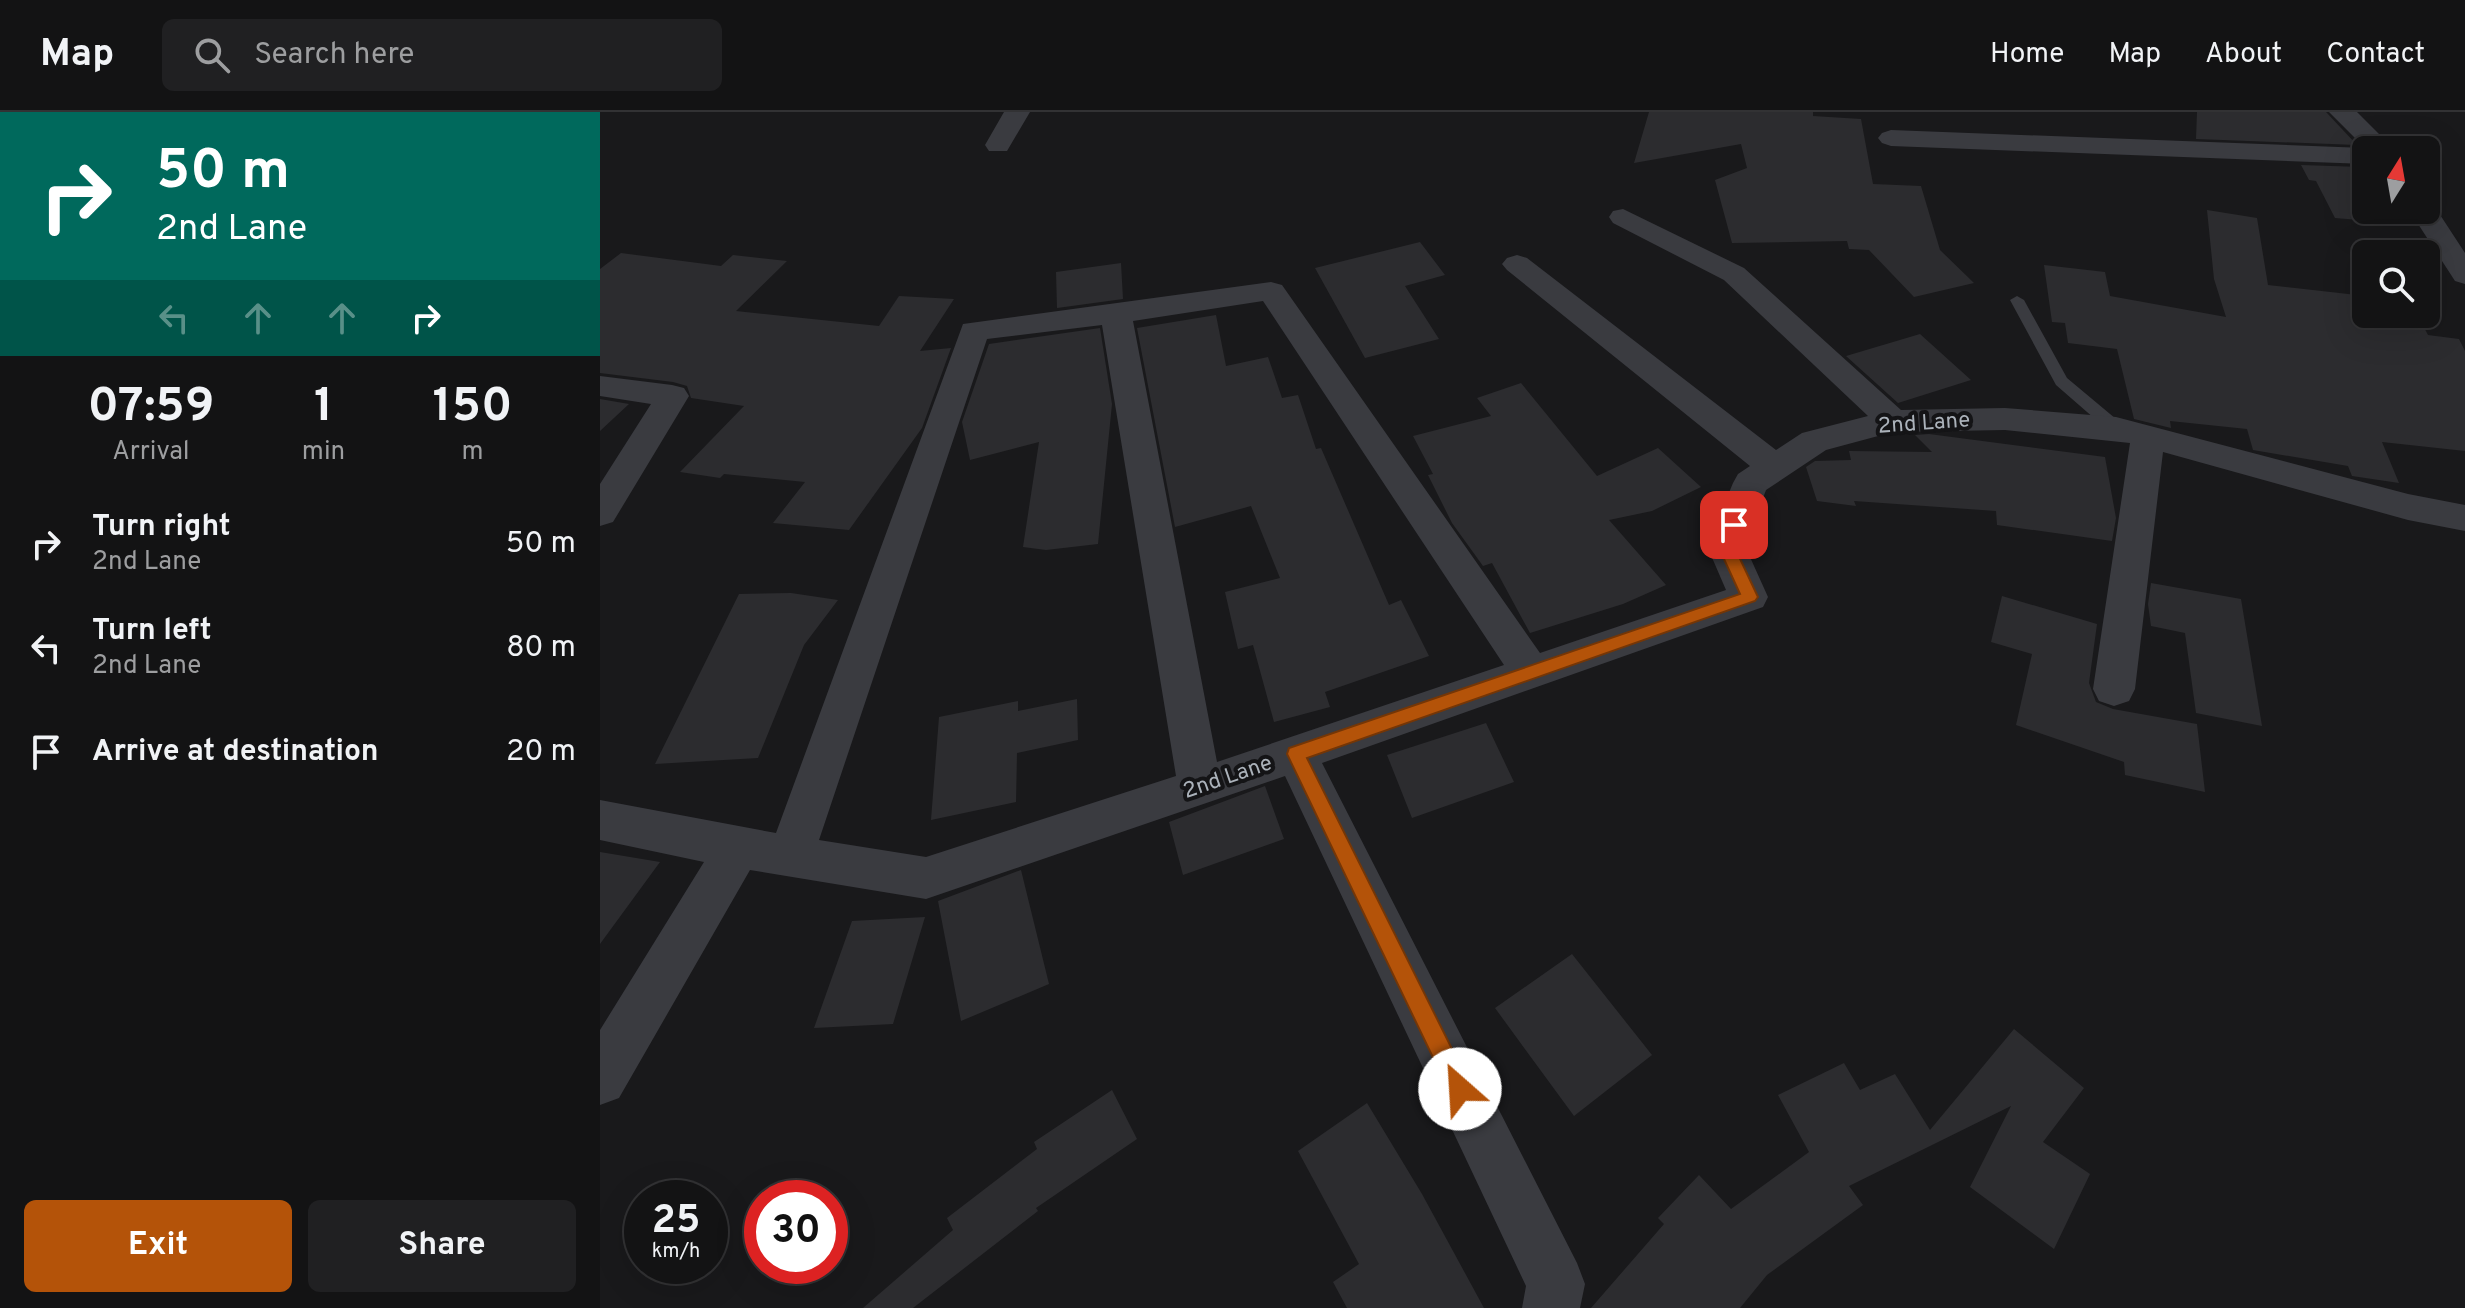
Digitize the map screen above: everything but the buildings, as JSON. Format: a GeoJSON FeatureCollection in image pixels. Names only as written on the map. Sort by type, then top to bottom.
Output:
{"type":"FeatureCollection","features":[{"type":"Feature","properties":{"kind":"street"},"geometry":{"type":"LineString","coordinates":[[998,145],[1017,112]]}},
{"type":"Feature","properties":{"kind":"street"},"geometry":{"type":"LineString","coordinates":[[2342,112],[2367,136]]}},
{"type":"Feature","properties":{"kind":"street"},"geometry":{"type":"LineString","coordinates":[[1891,138],[2352,155]]}},
{"type":"Feature","properties":{"kind":"street"},"geometry":{"type":"LineString","coordinates":[[1623,217],[1734,274],[1893,421]]}},
{"type":"Feature","properties":{"kind":"street"},"geometry":{"type":"LineString","coordinates":[[2432,224],[2465,275]]}},
{"type":"Feature","properties":{"kind":"street"},"geometry":{"type":"LineString","coordinates":[[1517,264],[1774,467]]}},
{"type":"Feature","properties":{"kind":"street"},"geometry":{"type":"LineString","coordinates":[[791,854],[974,331],[1271,291],[1531,673]]}},
{"type":"Feature","properties":{"kind":"street"},"geometry":{"type":"LineString","coordinates":[[1116,314],[1200,787]]}},
{"type":"Feature","properties":{"kind":"street"},"geometry":{"type":"LineString","coordinates":[[600,386],[672,396],[600,513]]}},
{"type":"Feature","properties":{"kind":"street","name":"2nd Lane"},"geometry":{"type":"LineString","coordinates":[[600,820],[738,848],[791,854],[926,878],[1200,787],[1749,597],[1726,546],[1751,483],[1814,441],[1893,421],[2005,419],[2132,432],[2408,507],[2465,518]]}},
{"type":"Feature","properties":{"kind":"street"},"geometry":{"type":"LineString","coordinates":[[2114,689],[2132,432]]}},
{"type":"Feature","properties":{"kind":"street"},"geometry":{"type":"LineString","coordinates":[[1296,754],[1556,1284],[1551,1308]]}},
{"type":"Feature","properties":{"kind":"street"},"geometry":{"type":"LineString","coordinates":[[600,1079],[738,848]]}},
{"type":"Feature","properties":{"kind":"lane"},"geometry":{"type":"LineString","coordinates":[[2017,300],[2061,381],[2132,432]]}},
{"type":"Feature","properties":{"kind":"route"},"geometry":{"type":"LineString","coordinates":[[1460,1089],[1296,754],[1749,597],[1726,546],[1734,525]]}}]}
